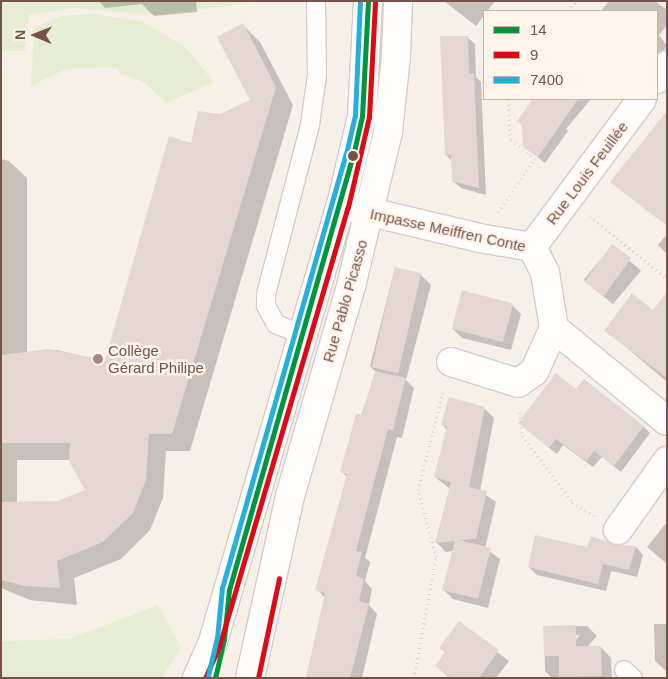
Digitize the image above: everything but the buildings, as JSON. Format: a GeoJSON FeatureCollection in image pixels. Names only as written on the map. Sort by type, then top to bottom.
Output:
{"type":"FeatureCollection","features":[{"type":"Feature","properties":{"kind":"street","name":"Rue Pablo Picasso"},"geometry":{"type":"LineString","coordinates":[[197,678],[212,645],[229,590],[264,461],[304,335],[341,205],[362,116],[368,1]]}},
{"type":"Feature","properties":{"kind":"street","name":"Rue Pablo Picasso"},"geometry":{"type":"LineString","coordinates":[[250,678],[290,496],[369,212],[388,132],[396,56],[398,1]]}},
{"type":"Feature","properties":{"kind":"street"},"geometry":{"type":"LineString","coordinates":[[658,77],[667,65]]}},
{"type":"Feature","properties":{"kind":"street","name":"Rue Louis Feuillée"},"geometry":{"type":"LineString","coordinates":[[532,246],[641,100]]}},
{"type":"Feature","properties":{"kind":"street","name":"Impasse Meiffren Conte"},"geometry":{"type":"LineString","coordinates":[[341,205],[479,238],[532,246],[545,273],[554,328]]}},
{"type":"Feature","properties":{"kind":"street"},"geometry":{"type":"LineString","coordinates":[[451,362],[518,382],[534,372],[554,328],[667,421]]}},
{"type":"Feature","properties":{"kind":"street"},"geometry":{"type":"LineString","coordinates":[[618,530],[667,461]]}},
{"type":"Feature","properties":{"kind":"street","name":"Rue Pablo Picasso"},"geometry":{"type":"LineString","coordinates":[[215,678],[224,639],[229,590]]}},
{"type":"Feature","properties":{"kind":"street","name":"Rue Pablo Picasso"},"geometry":{"type":"LineString","coordinates":[[259,678],[268,596]]}},
{"type":"Feature","properties":{"kind":"lane"},"geometry":{"type":"LineString","coordinates":[[304,335],[276,324],[266,306],[266,294],[310,125],[317,75],[316,1]]}},
{"type":"Feature","properties":{"kind":"path"},"geometry":{"type":"LineString","coordinates":[[479,238],[535,159],[510,140],[508,100]]}},
{"type":"Feature","properties":{"kind":"path"},"geometry":{"type":"LineString","coordinates":[[569,198],[667,279]]}},
{"type":"Feature","properties":{"kind":"path"},"geometry":{"type":"LineString","coordinates":[[414,678],[436,557],[418,490],[451,362]]}},
{"type":"Feature","properties":{"kind":"path"},"geometry":{"type":"LineString","coordinates":[[518,382],[522,436],[572,502],[618,530]]}},
{"type":"Feature","properties":{"kind":"green space"},"geometry":{"type":"Polygon","coordinates":[[[1,1],[266,1],[155,15],[74,8],[29,15],[25,51],[1,51],[1,1]]]}},
{"type":"Feature","properties":{"kind":"green space"},"geometry":{"type":"Polygon","coordinates":[[[93,14],[141,21],[185,47],[214,82],[166,103],[144,82],[119,73],[118,69],[107,67],[66,69],[31,86],[34,28],[61,16],[93,14]]]}},
{"type":"Feature","properties":{"kind":"green space"},"geometry":{"type":"Polygon","coordinates":[[[158,605],[181,647],[162,678],[1,678],[1,641],[69,639],[158,605]]]}},
{"type":"Feature","properties":{"kind":"transit line","name":"7400"},"geometry":{"type":"LineString","coordinates":[[208,676],[217,638],[222,588],[346,154],[355,115],[360,1]]}},
{"type":"Feature","properties":{"kind":"transit line","name":"14"},"geometry":{"type":"LineString","coordinates":[[215,678],[224,639],[229,590],[353,156],[362,116],[368,1]]}},
{"type":"Feature","properties":{"kind":"transit line","name":"9"},"geometry":{"type":"LineString","coordinates":[[205,678],[219,647],[348,207],[369,117],[375,1]]}},
{"type":"Feature","properties":{"kind":"transit line","name":"9"},"geometry":{"type":"LineString","coordinates":[[258,678],[279,578]]}},
{"type":"Feature","properties":{"kind":"place","name":"Collège Gérard Philipe"},"geometry":{"type":"Point","coordinates":[98,359]}}]}
